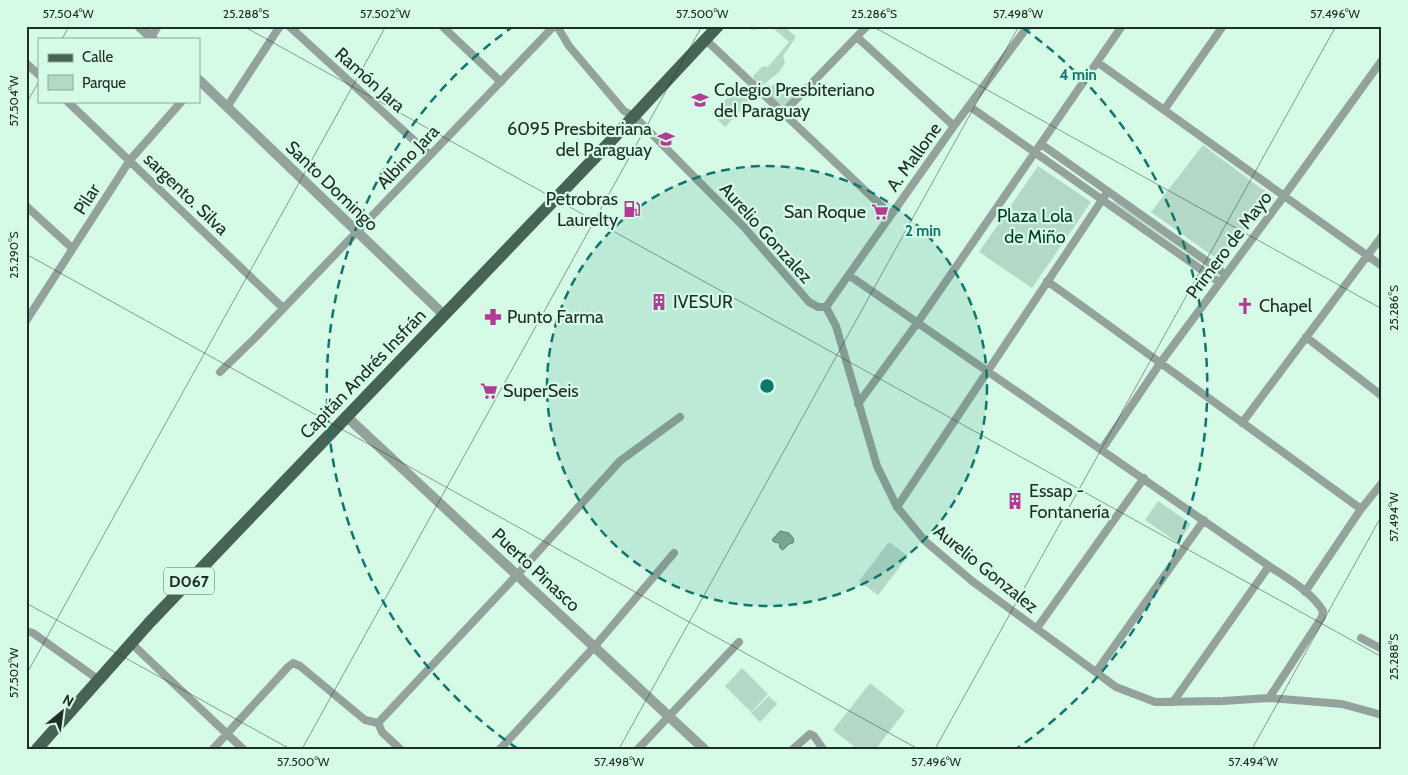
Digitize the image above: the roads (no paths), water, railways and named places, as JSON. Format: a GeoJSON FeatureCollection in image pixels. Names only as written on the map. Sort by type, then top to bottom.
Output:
{"type":"FeatureCollection","features":[{"type":"Feature","properties":{"kind":"main road","name":"Capitán Andrés Insfrán"},"geometry":{"type":"LineString","coordinates":[[37,749],[131,643],[718,26]]}},
{"type":"Feature","properties":{"kind":"street"},"geometry":{"type":"LineString","coordinates":[[139,26],[152,38],[158,26]]}},
{"type":"Feature","properties":{"kind":"street"},"geometry":{"type":"LineString","coordinates":[[227,107],[280,26]]}},
{"type":"Feature","properties":{"kind":"street","name":"Ramón Jara"},"geometry":{"type":"LineString","coordinates":[[289,26],[430,155]]}},
{"type":"Feature","properties":{"kind":"street"},"geometry":{"type":"LineString","coordinates":[[442,26],[501,82]]}},
{"type":"Feature","properties":{"kind":"street","name":"Albino Jara"},"geometry":{"type":"LineString","coordinates":[[220,372],[556,26]]}},
{"type":"Feature","properties":{"kind":"street","name":"Aurelio Gonzalez"},"geometry":{"type":"LineString","coordinates":[[556,26],[568,46],[624,111],[634,116],[742,226],[809,302],[818,307],[826,307],[836,326],[877,466],[897,507],[925,541],[990,596],[1037,628],[1116,687],[1155,702],[1269,698],[1342,704],[1382,715]]}},
{"type":"Feature","properties":{"kind":"street"},"geometry":{"type":"LineString","coordinates":[[783,113],[867,26]]}},
{"type":"Feature","properties":{"kind":"street","name":"A. Mallone"},"geometry":{"type":"LineString","coordinates":[[826,307],[850,276],[891,214],[954,126],[1028,26]]}},
{"type":"Feature","properties":{"kind":"street"},"geometry":{"type":"LineString","coordinates":[[858,404],[918,322],[1122,26]]}},
{"type":"Feature","properties":{"kind":"street"},"geometry":{"type":"LineString","coordinates":[[1164,110],[1223,26]]}},
{"type":"Feature","properties":{"kind":"street"},"geometry":{"type":"LineString","coordinates":[[857,37],[954,126]]}},
{"type":"Feature","properties":{"kind":"street"},"geometry":{"type":"LineString","coordinates":[[706,40],[891,214]]}},
{"type":"Feature","properties":{"kind":"street"},"geometry":{"type":"LineString","coordinates":[[1097,62],[1382,266]]}},
{"type":"Feature","properties":{"kind":"street"},"geometry":{"type":"LineString","coordinates":[[26,63],[38,74]]}},
{"type":"Feature","properties":{"kind":"street","name":"Primero de Mayo"},"geometry":{"type":"LineString","coordinates":[[1102,449],[1161,362],[1381,64]]}},
{"type":"Feature","properties":{"kind":"street","name":"Santo Domingo"},"geometry":{"type":"LineString","coordinates":[[200,82],[444,315]]}},
{"type":"Feature","properties":{"kind":"street","name":"sargento. Silva"},"geometry":{"type":"LineString","coordinates":[[68,102],[283,308]]}},
{"type":"Feature","properties":{"kind":"street","name":"Pilar"},"geometry":{"type":"LineString","coordinates":[[26,320],[130,160],[181,102]]}},
{"type":"Feature","properties":{"kind":"street"},"geometry":{"type":"LineString","coordinates":[[969,106],[1220,282]]}},
{"type":"Feature","properties":{"kind":"street"},"geometry":{"type":"LineString","coordinates":[[1041,144],[1225,274]]}},
{"type":"Feature","properties":{"kind":"street"},"geometry":{"type":"LineString","coordinates":[[897,507],[1108,191]]}},
{"type":"Feature","properties":{"kind":"street"},"geometry":{"type":"LineString","coordinates":[[26,206],[72,248]]}},
{"type":"Feature","properties":{"kind":"street"},"geometry":{"type":"LineString","coordinates":[[1242,423],[1382,236]]}},
{"type":"Feature","properties":{"kind":"street"},"geometry":{"type":"LineString","coordinates":[[850,276],[1204,520],[1305,592],[1322,608],[1323,614],[1269,698]]}},
{"type":"Feature","properties":{"kind":"street"},"geometry":{"type":"LineString","coordinates":[[1047,281],[1361,509]]}},
{"type":"Feature","properties":{"kind":"street"},"geometry":{"type":"LineString","coordinates":[[1306,337],[1382,396]]}},
{"type":"Feature","properties":{"kind":"street","name":"Puerto Pinasco"},"geometry":{"type":"LineString","coordinates":[[346,416],[704,749]]}},
{"type":"Feature","properties":{"kind":"street"},"geometry":{"type":"LineString","coordinates":[[378,723],[517,575],[620,461],[680,417]]}},
{"type":"Feature","properties":{"kind":"street"},"geometry":{"type":"LineString","coordinates":[[1037,628],[1144,478]]}},
{"type":"Feature","properties":{"kind":"street"},"geometry":{"type":"LineString","coordinates":[[1305,592],[1361,509],[1382,483]]}},
{"type":"Feature","properties":{"kind":"street"},"geometry":{"type":"LineString","coordinates":[[1096,672],[1204,520]]}},
{"type":"Feature","properties":{"kind":"street"},"geometry":{"type":"LineString","coordinates":[[500,749],[595,646],[674,553]]}},
{"type":"Feature","properties":{"kind":"street"},"geometry":{"type":"LineString","coordinates":[[1173,702],[1269,566]]}},
{"type":"Feature","properties":{"kind":"street"},"geometry":{"type":"LineString","coordinates":[[26,631],[32,633],[99,680]]}},
{"type":"Feature","properties":{"kind":"street"},"geometry":{"type":"LineString","coordinates":[[1360,638],[1382,650]]}},
{"type":"Feature","properties":{"kind":"street"},"geometry":{"type":"LineString","coordinates":[[638,749],[739,642]]}},
{"type":"Feature","properties":{"kind":"street"},"geometry":{"type":"LineString","coordinates":[[131,643],[243,749]]}},
{"type":"Feature","properties":{"kind":"street"},"geometry":{"type":"LineString","coordinates":[[212,749],[288,666],[293,664],[300,666],[364,720],[378,723]]}},
{"type":"Feature","properties":{"kind":"street"},"geometry":{"type":"LineString","coordinates":[[378,723],[382,732],[400,749]]}},
{"type":"Feature","properties":{"kind":"street"},"geometry":{"type":"LineString","coordinates":[[793,749],[810,734],[814,736],[823,749]]}},
{"type":"Feature","properties":{"kind":"place","name":"Colegio Presbiteriano del Paraguay"},"geometry":{"type":"Point","coordinates":[700,100]}},
{"type":"Feature","properties":{"kind":"place","name":"6095 Presbiteriana del Paraguay"},"geometry":{"type":"Point","coordinates":[666,139]}},
{"type":"Feature","properties":{"kind":"place","name":"Petrobras Laurelty"},"geometry":{"type":"Point","coordinates":[632,209]}},
{"type":"Feature","properties":{"kind":"place","name":"San Roque"},"geometry":{"type":"Point","coordinates":[880,212]}},
{"type":"Feature","properties":{"kind":"place","name":"IVESUR"},"geometry":{"type":"Point","coordinates":[659,302]}},
{"type":"Feature","properties":{"kind":"place","name":"Chapel"},"geometry":{"type":"Point","coordinates":[1245,306]}},
{"type":"Feature","properties":{"kind":"place","name":"Punto Farma"},"geometry":{"type":"Point","coordinates":[493,317]}},
{"type":"Feature","properties":{"kind":"place","name":"SuperSeis"},"geometry":{"type":"Point","coordinates":[489,391]}},
{"type":"Feature","properties":{"kind":"place","name":"Essap - Fontanería"},"geometry":{"type":"Point","coordinates":[1015,501]}},
{"type":"Feature","properties":{"kind":"park label","name":"Plaza Lola de Miño"},"geometry":{"type":"Point","coordinates":[1035,226]}}]}
